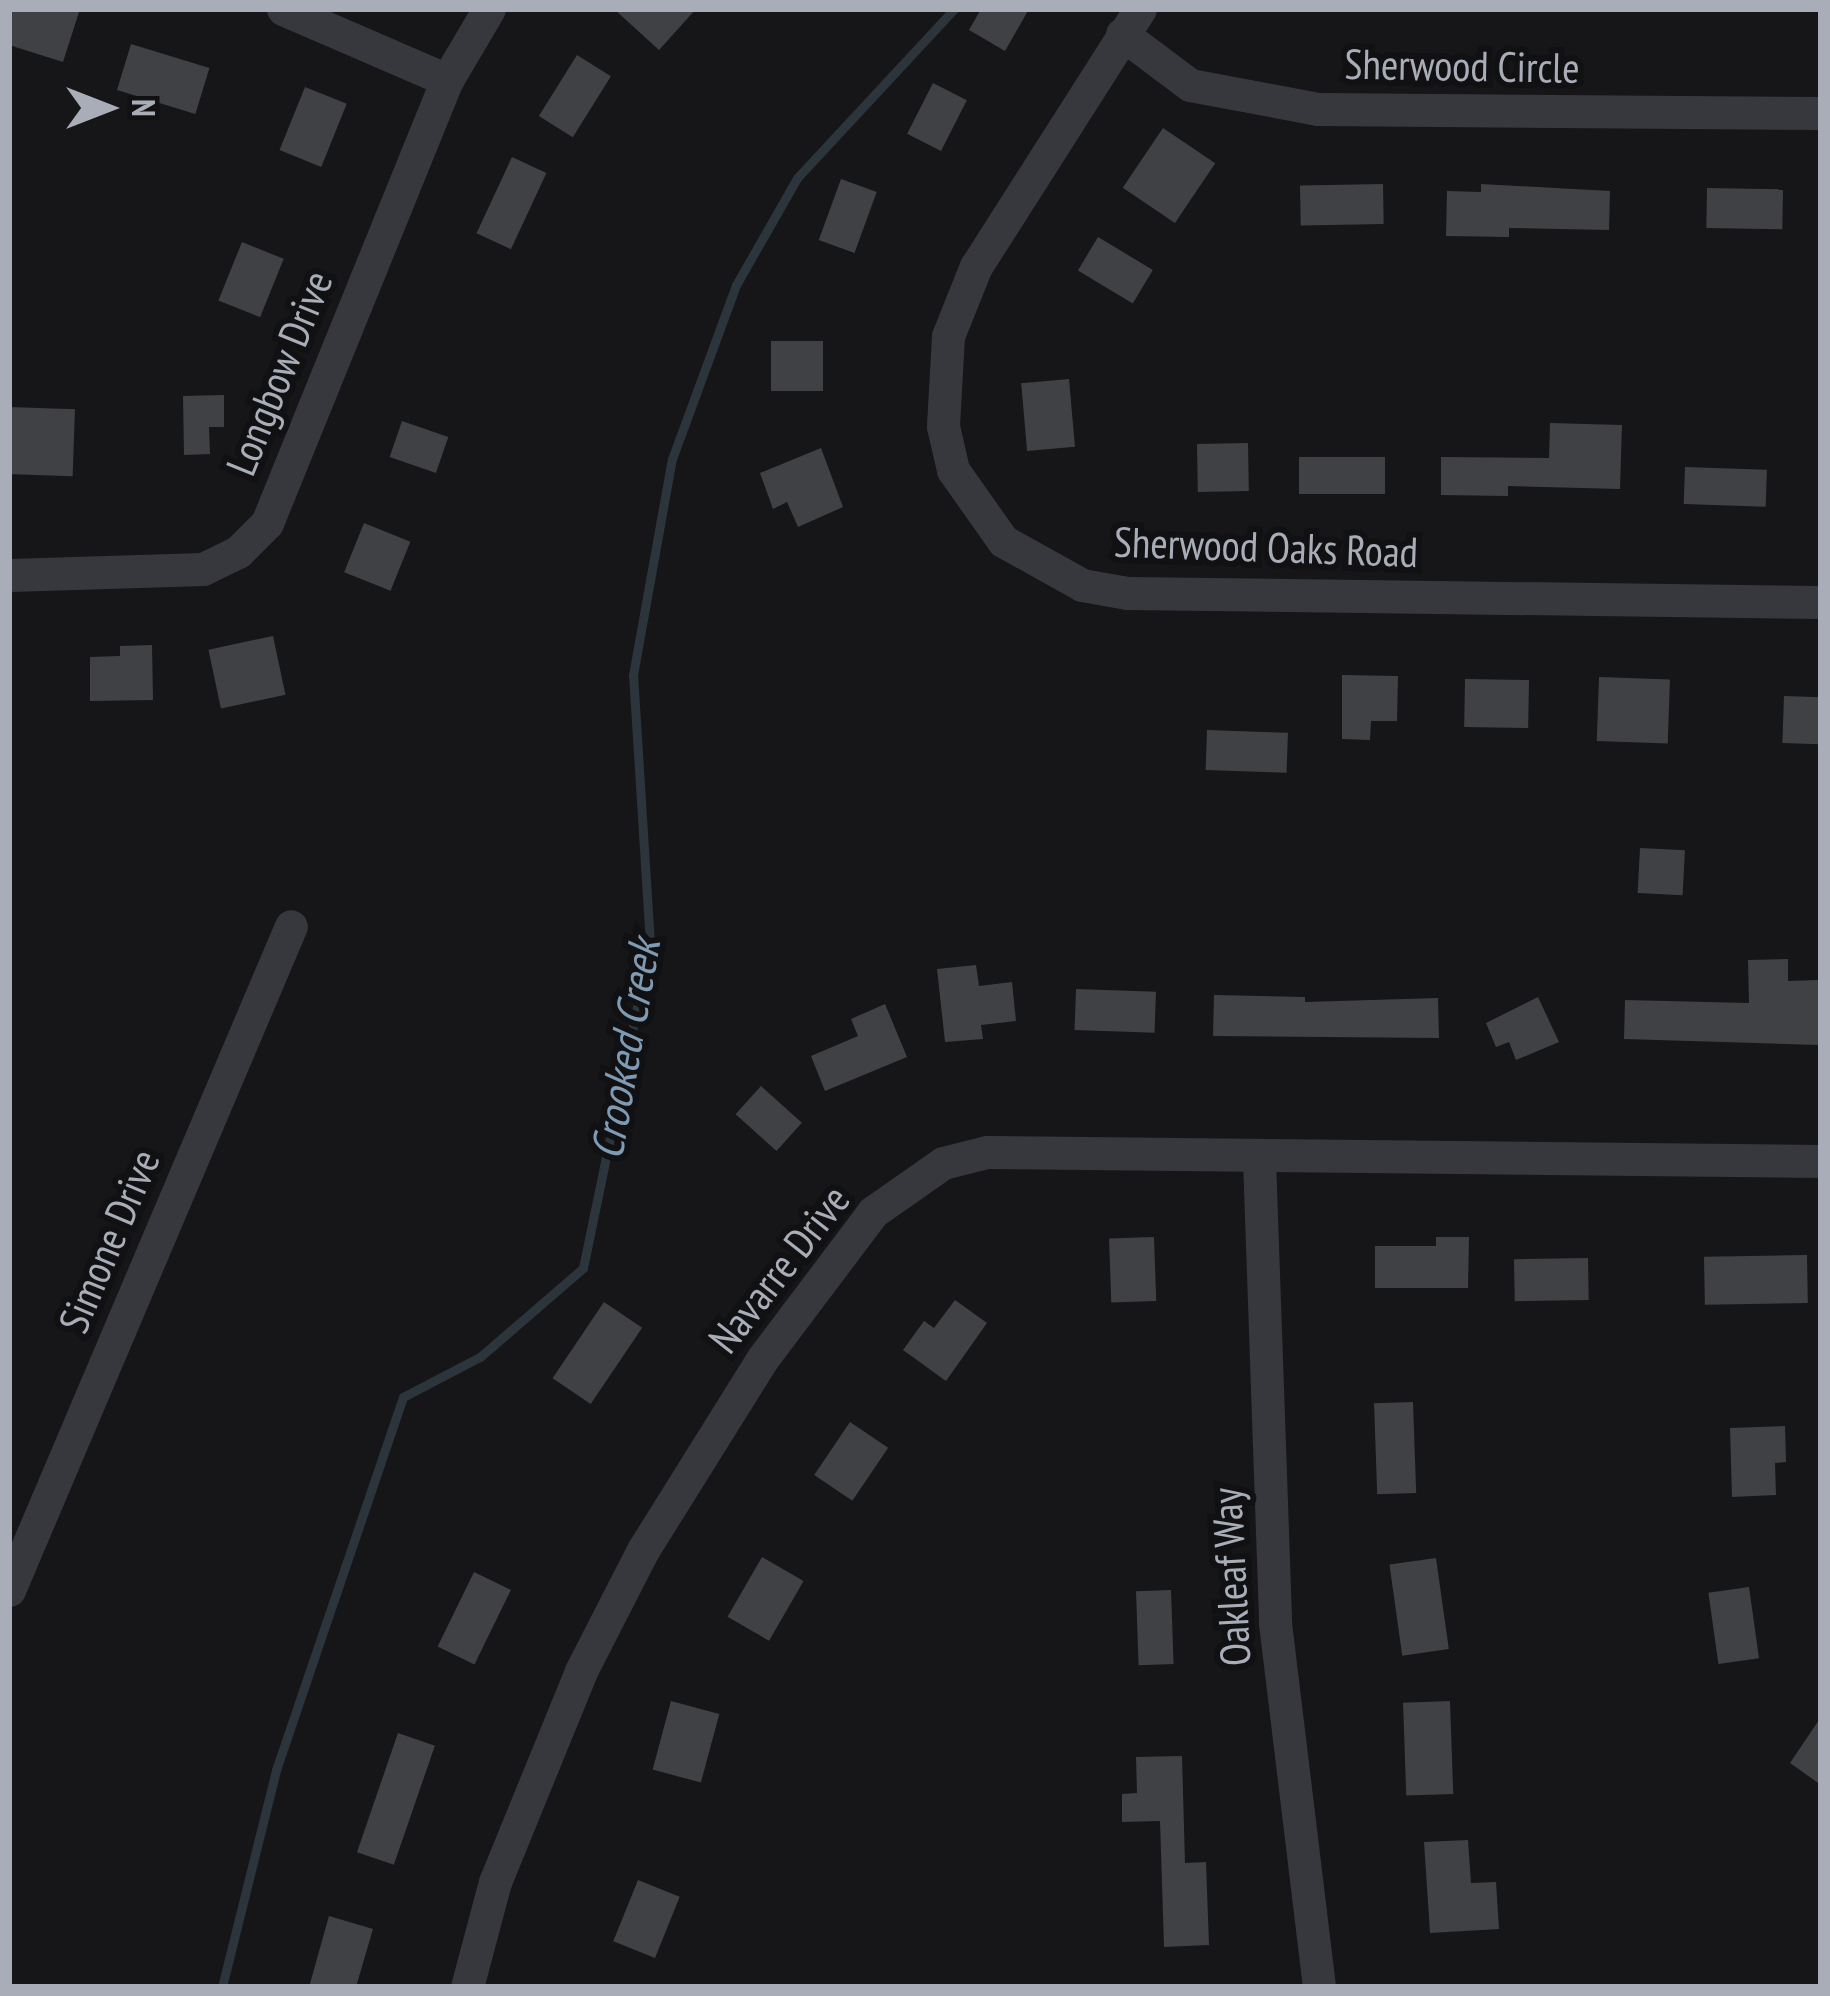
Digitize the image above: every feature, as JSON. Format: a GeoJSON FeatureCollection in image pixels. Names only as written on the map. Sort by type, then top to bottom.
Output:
{"type":"FeatureCollection","features":[{"type":"Feature","properties":{"kind":"street"},"geometry":{"type":"LineString","coordinates":[[283,9],[447,80]]}},
{"type":"Feature","properties":{"kind":"street","name":"Longbow Drive"},"geometry":{"type":"LineString","coordinates":[[9,574],[202,568],[238,552],[267,523],[447,80],[489,9]]}},
{"type":"Feature","properties":{"kind":"street","name":"Sherwood Circle"},"geometry":{"type":"LineString","coordinates":[[1131,21],[1190,85],[1318,109],[1821,113]]}},
{"type":"Feature","properties":{"kind":"street","name":"Sherwood Oaks Road"},"geometry":{"type":"LineString","coordinates":[[1131,21],[976,266],[949,336],[943,403],[953,470],[1004,541],[1082,585],[1126,593],[1821,602]]}},
{"type":"Feature","properties":{"kind":"street","name":"Simone Drive"},"geometry":{"type":"LineString","coordinates":[[9,1590],[291,926]]}},
{"type":"Feature","properties":{"kind":"street","name":"Navarre Drive"},"geometry":{"type":"LineString","coordinates":[[466,1987],[504,1861],[580,1671],[643,1550],[763,1358],[873,1212],[943,1163],[987,1152],[1259,1159],[1821,1161]]}},
{"type":"Feature","properties":{"kind":"street","name":"Oakleaf Way"},"geometry":{"type":"LineString","coordinates":[[1259,1159],[1275,1623],[1319,1987]]}},
{"type":"Feature","properties":{"kind":"building"},"geometry":{"type":"Polygon","coordinates":[[[9,9],[80,9],[63,62],[9,45],[9,9]]]}},
{"type":"Feature","properties":{"kind":"building"},"geometry":{"type":"Polygon","coordinates":[[[614,9],[696,9],[659,50],[614,9]]]}},
{"type":"Feature","properties":{"kind":"building"},"geometry":{"type":"Polygon","coordinates":[[[981,9],[1029,9],[1005,51],[969,30],[981,9]]]}},
{"type":"Feature","properties":{"kind":"building"},"geometry":{"type":"Polygon","coordinates":[[[131,44],[209,68],[195,114],[117,90],[131,44]]]}},
{"type":"Feature","properties":{"kind":"building"},"geometry":{"type":"Polygon","coordinates":[[[577,55],[611,76],[573,137],[539,116],[577,55]]]}},
{"type":"Feature","properties":{"kind":"building"},"geometry":{"type":"Polygon","coordinates":[[[933,83],[967,100],[941,151],[907,134],[933,83]]]}},
{"type":"Feature","properties":{"kind":"building"},"geometry":{"type":"Polygon","coordinates":[[[305,87],[347,104],[321,167],[280,150],[305,87]]]}},
{"type":"Feature","properties":{"kind":"building"},"geometry":{"type":"Polygon","coordinates":[[[1163,128],[1215,163],[1175,223],[1123,188],[1163,128]]]}},
{"type":"Feature","properties":{"kind":"building"},"geometry":{"type":"Polygon","coordinates":[[[512,157],[546,173],[511,249],[477,233],[512,157]]]}},
{"type":"Feature","properties":{"kind":"building"},"geometry":{"type":"Polygon","coordinates":[[[841,179],[877,192],[854,253],[819,240],[841,179]]]}},
{"type":"Feature","properties":{"kind":"building"},"geometry":{"type":"Polygon","coordinates":[[[1383,184],[1384,224],[1301,225],[1300,185],[1383,184]]]}},
{"type":"Feature","properties":{"kind":"building"},"geometry":{"type":"Polygon","coordinates":[[[1481,184],[1610,191],[1609,230],[1509,228],[1509,237],[1446,236],[1447,191],[1481,192],[1481,184]]]}},
{"type":"Feature","properties":{"kind":"building"},"geometry":{"type":"Polygon","coordinates":[[[1707,188],[1783,189],[1782,229],[1706,228],[1707,188]]]}},
{"type":"Feature","properties":{"kind":"building"},"geometry":{"type":"Polygon","coordinates":[[[1098,237],[1153,270],[1133,303],[1078,270],[1098,237]]]}},
{"type":"Feature","properties":{"kind":"building"},"geometry":{"type":"Polygon","coordinates":[[[242,242],[284,259],[260,317],[218,300],[242,242]]]}},
{"type":"Feature","properties":{"kind":"building"},"geometry":{"type":"Polygon","coordinates":[[[771,341],[823,341],[823,391],[771,391],[771,341]]]}},
{"type":"Feature","properties":{"kind":"building"},"geometry":{"type":"Polygon","coordinates":[[[1069,379],[1075,447],[1027,451],[1021,383],[1069,379]]]}},
{"type":"Feature","properties":{"kind":"building"},"geometry":{"type":"Polygon","coordinates":[[[224,395],[224,427],[209,427],[210,454],[184,455],[183,396],[224,395]]]}},
{"type":"Feature","properties":{"kind":"building"},"geometry":{"type":"Polygon","coordinates":[[[9,407],[75,409],[73,476],[9,474],[9,407]]]}},
{"type":"Feature","properties":{"kind":"building"},"geometry":{"type":"Polygon","coordinates":[[[402,421],[448,437],[436,473],[390,457],[402,421]]]}},
{"type":"Feature","properties":{"kind":"building"},"geometry":{"type":"Polygon","coordinates":[[[1550,423],[1622,425],[1620,489],[1508,486],[1508,496],[1441,495],[1441,457],[1549,458],[1550,423]]]}},
{"type":"Feature","properties":{"kind":"building"},"geometry":{"type":"Polygon","coordinates":[[[1248,443],[1249,491],[1198,492],[1197,444],[1248,443]]]}},
{"type":"Feature","properties":{"kind":"building"},"geometry":{"type":"Polygon","coordinates":[[[821,448],[843,507],[798,527],[787,502],[773,509],[760,473],[821,448]]]}},
{"type":"Feature","properties":{"kind":"building"},"geometry":{"type":"Polygon","coordinates":[[[1299,457],[1385,457],[1385,494],[1299,494],[1299,457]]]}},
{"type":"Feature","properties":{"kind":"building"},"geometry":{"type":"Polygon","coordinates":[[[1685,467],[1767,470],[1766,507],[1684,504],[1685,467]]]}},
{"type":"Feature","properties":{"kind":"building"},"geometry":{"type":"Polygon","coordinates":[[[364,523],[410,542],[391,591],[344,572],[364,523]]]}},
{"type":"Feature","properties":{"kind":"building"},"geometry":{"type":"Polygon","coordinates":[[[273,636],[285,695],[221,708],[208,650],[273,636]]]}},
{"type":"Feature","properties":{"kind":"building"},"geometry":{"type":"Polygon","coordinates":[[[152,645],[153,700],[90,701],[90,657],[120,656],[120,646],[152,645]]]}},
{"type":"Feature","properties":{"kind":"building"},"geometry":{"type":"Polygon","coordinates":[[[1342,675],[1398,676],[1397,721],[1371,721],[1370,740],[1342,739],[1342,675]]]}},
{"type":"Feature","properties":{"kind":"building"},"geometry":{"type":"Polygon","coordinates":[[[1599,677],[1670,679],[1668,743],[1597,741],[1599,677]]]}},
{"type":"Feature","properties":{"kind":"building"},"geometry":{"type":"Polygon","coordinates":[[[1465,679],[1529,680],[1528,728],[1464,727],[1465,679]]]}},
{"type":"Feature","properties":{"kind":"building"},"geometry":{"type":"Polygon","coordinates":[[[1784,696],[1821,697],[1819,744],[1782,743],[1784,696]]]}},
{"type":"Feature","properties":{"kind":"building"},"geometry":{"type":"Polygon","coordinates":[[[1207,730],[1288,733],[1287,773],[1206,770],[1207,730]]]}},
{"type":"Feature","properties":{"kind":"building"},"geometry":{"type":"Polygon","coordinates":[[[1640,848],[1685,850],[1683,895],[1638,893],[1640,848]]]}},
{"type":"Feature","properties":{"kind":"building"},"geometry":{"type":"Polygon","coordinates":[[[1788,959],[1788,981],[1818,980],[1819,1045],[1624,1039],[1625,1000],[1749,1003],[1748,960],[1788,959]]]}},
{"type":"Feature","properties":{"kind":"building"},"geometry":{"type":"Polygon","coordinates":[[[976,965],[979,986],[1012,982],[1016,1021],[981,1025],[983,1039],[945,1042],[937,969],[976,965]]]}},
{"type":"Feature","properties":{"kind":"building"},"geometry":{"type":"Polygon","coordinates":[[[1076,989],[1156,992],[1155,1033],[1075,1030],[1076,989]]]}},
{"type":"Feature","properties":{"kind":"building"},"geometry":{"type":"Polygon","coordinates":[[[1214,995],[1305,997],[1305,1002],[1438,998],[1439,1038],[1213,1036],[1214,995]]]}},
{"type":"Feature","properties":{"kind":"building"},"geometry":{"type":"Polygon","coordinates":[[[1538,997],[1559,1042],[1516,1060],[1509,1042],[1496,1047],[1486,1023],[1538,997]]]}},
{"type":"Feature","properties":{"kind":"building"},"geometry":{"type":"Polygon","coordinates":[[[885,1004],[907,1057],[825,1091],[811,1056],[858,1036],[851,1019],[885,1004]]]}},
{"type":"Feature","properties":{"kind":"building"},"geometry":{"type":"Polygon","coordinates":[[[761,1086],[802,1123],[776,1151],[736,1114],[761,1086]]]}},
{"type":"Feature","properties":{"kind":"building"},"geometry":{"type":"Polygon","coordinates":[[[1154,1237],[1156,1301],[1111,1303],[1109,1239],[1154,1237]]]}},
{"type":"Feature","properties":{"kind":"building"},"geometry":{"type":"Polygon","coordinates":[[[1436,1237],[1469,1237],[1468,1288],[1375,1288],[1375,1246],[1436,1246],[1436,1237]]]}},
{"type":"Feature","properties":{"kind":"building"},"geometry":{"type":"Polygon","coordinates":[[[1807,1255],[1808,1303],[1705,1305],[1704,1257],[1807,1255]]]}},
{"type":"Feature","properties":{"kind":"building"},"geometry":{"type":"Polygon","coordinates":[[[1588,1258],[1589,1300],[1515,1301],[1514,1259],[1588,1258]]]}},
{"type":"Feature","properties":{"kind":"building"},"geometry":{"type":"Polygon","coordinates":[[[955,1300],[987,1323],[946,1381],[903,1350],[924,1321],[934,1328],[955,1300]]]}},
{"type":"Feature","properties":{"kind":"building"},"geometry":{"type":"Polygon","coordinates":[[[604,1302],[642,1328],[591,1404],[553,1378],[604,1302]]]}},
{"type":"Feature","properties":{"kind":"building"},"geometry":{"type":"Polygon","coordinates":[[[1413,1402],[1416,1493],[1377,1494],[1374,1403],[1413,1402]]]}},
{"type":"Feature","properties":{"kind":"building"},"geometry":{"type":"Polygon","coordinates":[[[850,1422],[888,1448],[852,1501],[814,1475],[850,1422]]]}},
{"type":"Feature","properties":{"kind":"building"},"geometry":{"type":"Polygon","coordinates":[[[1785,1426],[1786,1462],[1775,1463],[1776,1495],[1732,1497],[1730,1428],[1785,1426]]]}},
{"type":"Feature","properties":{"kind":"building"},"geometry":{"type":"Polygon","coordinates":[[[762,1557],[804,1581],[769,1641],[728,1617],[762,1557]]]}},
{"type":"Feature","properties":{"kind":"building"},"geometry":{"type":"Polygon","coordinates":[[[1436,1558],[1449,1649],[1402,1656],[1389,1565],[1436,1558]]]}},
{"type":"Feature","properties":{"kind":"building"},"geometry":{"type":"Polygon","coordinates":[[[474,1572],[511,1590],[474,1665],[438,1647],[474,1572]]]}},
{"type":"Feature","properties":{"kind":"building"},"geometry":{"type":"Polygon","coordinates":[[[1749,1587],[1759,1658],[1718,1664],[1708,1593],[1749,1587]]]}},
{"type":"Feature","properties":{"kind":"building"},"geometry":{"type":"Polygon","coordinates":[[[1171,1590],[1174,1664],[1139,1665],[1136,1591],[1171,1590]]]}},
{"type":"Feature","properties":{"kind":"building"},"geometry":{"type":"Polygon","coordinates":[[[671,1701],[719,1714],[701,1783],[653,1770],[671,1701]]]}},
{"type":"Feature","properties":{"kind":"building"},"geometry":{"type":"Polygon","coordinates":[[[1450,1701],[1453,1794],[1406,1796],[1403,1703],[1450,1701]]]}},
{"type":"Feature","properties":{"kind":"building"},"geometry":{"type":"Polygon","coordinates":[[[1821,1717],[1821,1785],[1790,1763],[1821,1717]]]}},
{"type":"Feature","properties":{"kind":"building"},"geometry":{"type":"Polygon","coordinates":[[[398,1733],[435,1746],[394,1865],[357,1852],[398,1733]]]}},
{"type":"Feature","properties":{"kind":"building"},"geometry":{"type":"Polygon","coordinates":[[[1182,1756],[1185,1863],[1206,1862],[1209,1945],[1164,1947],[1160,1821],[1122,1822],[1122,1794],[1137,1793],[1136,1757],[1182,1756]]]}},
{"type":"Feature","properties":{"kind":"building"},"geometry":{"type":"Polygon","coordinates":[[[1468,1840],[1471,1883],[1496,1882],[1499,1929],[1430,1933],[1424,1842],[1468,1840]]]}},
{"type":"Feature","properties":{"kind":"building"},"geometry":{"type":"Polygon","coordinates":[[[638,1880],[680,1897],[655,1958],[613,1941],[638,1880]]]}},
{"type":"Feature","properties":{"kind":"building"},"geometry":{"type":"Polygon","coordinates":[[[329,1916],[373,1929],[356,1987],[309,1987],[329,1916]]]}},
{"type":"Feature","properties":{"kind":"waterway","name":"Crooked Creek"},"geometry":{"type":"LineString","coordinates":[[222,1987],[276,1770],[403,1397],[480,1357],[583,1268],[650,944],[633,675],[672,459],[736,285],[797,178],[954,9]]}}]}
